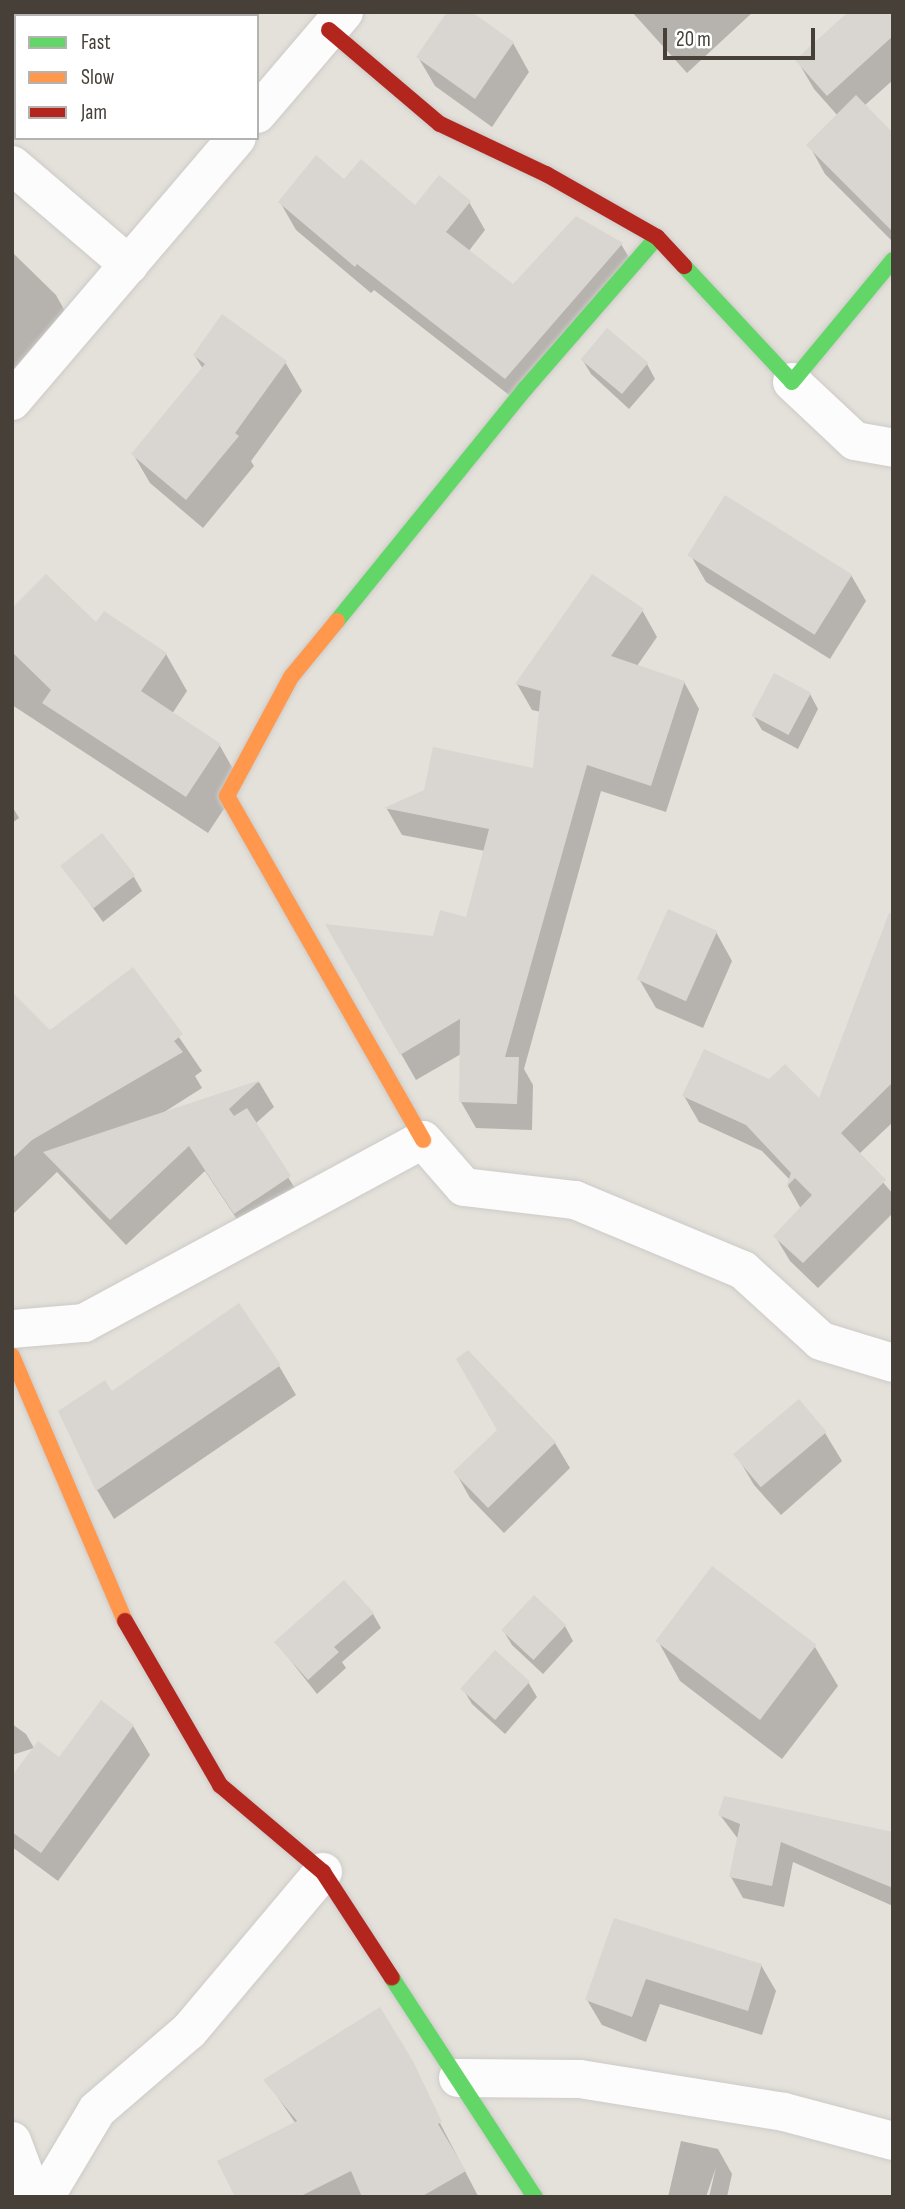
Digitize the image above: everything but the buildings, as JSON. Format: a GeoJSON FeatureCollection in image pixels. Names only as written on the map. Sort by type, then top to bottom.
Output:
{"type":"FeatureCollection","features":[{"type":"Feature","properties":{"kind":"street"},"geometry":{"type":"LineString","coordinates":[[259,112],[336,21],[440,124],[546,174],[657,237],[792,382],[855,441],[893,448]]}},
{"type":"Feature","properties":{"kind":"street"},"geometry":{"type":"LineString","coordinates":[[12,401],[235,140]]}},
{"type":"Feature","properties":{"kind":"street"},"geometry":{"type":"LineString","coordinates":[[12,165],[129,265]]}},
{"type":"Feature","properties":{"kind":"street"},"geometry":{"type":"LineString","coordinates":[[657,237],[525,389],[291,677],[227,796],[423,1140],[464,1187],[575,1200],[743,1270],[821,1341],[893,1363]]}},
{"type":"Feature","properties":{"kind":"street"},"geometry":{"type":"LineString","coordinates":[[792,382],[893,260]]}},
{"type":"Feature","properties":{"kind":"street"},"geometry":{"type":"LineString","coordinates":[[12,1329],[84,1323],[423,1140]]}},
{"type":"Feature","properties":{"kind":"street"},"geometry":{"type":"LineString","coordinates":[[12,1356],[111,1596],[220,1785],[323,1872],[535,2197]]}},
{"type":"Feature","properties":{"kind":"street"},"geometry":{"type":"LineString","coordinates":[[46,2197],[97,2110],[190,2031],[323,1872]]}},
{"type":"Feature","properties":{"kind":"street"},"geometry":{"type":"LineString","coordinates":[[458,2078],[580,2079],[784,2112],[893,2141]]}},
{"type":"Feature","properties":{"kind":"street"},"geometry":{"type":"LineString","coordinates":[[12,2141],[33,2197]]}},
{"type":"Feature","properties":{"kind":"shaded area"},"geometry":{"type":"Polygon","coordinates":[[[12,12],[893,12],[893,2197],[12,2197],[12,12]]]}},
{"type":"Feature","properties":{"kind":"traffic: fast"},"geometry":{"type":"LineString","coordinates":[[337,621],[525,389],[657,237]]}},
{"type":"Feature","properties":{"kind":"traffic: fast"},"geometry":{"type":"LineString","coordinates":[[684,266],[792,382],[893,260]]}},
{"type":"Feature","properties":{"kind":"traffic: fast"},"geometry":{"type":"LineString","coordinates":[[392,1978],[535,2197]]}},
{"type":"Feature","properties":{"kind":"traffic: slow"},"geometry":{"type":"LineString","coordinates":[[337,621],[291,677],[227,796],[423,1140]]}},
{"type":"Feature","properties":{"kind":"traffic: slow"},"geometry":{"type":"LineString","coordinates":[[12,1356],[125,1621]]}},
{"type":"Feature","properties":{"kind":"traffic: jam"},"geometry":{"type":"LineString","coordinates":[[329,30],[440,124],[546,174],[657,237],[684,266]]}},
{"type":"Feature","properties":{"kind":"traffic: jam"},"geometry":{"type":"LineString","coordinates":[[125,1621],[220,1785],[323,1872],[392,1978]]}}]}
